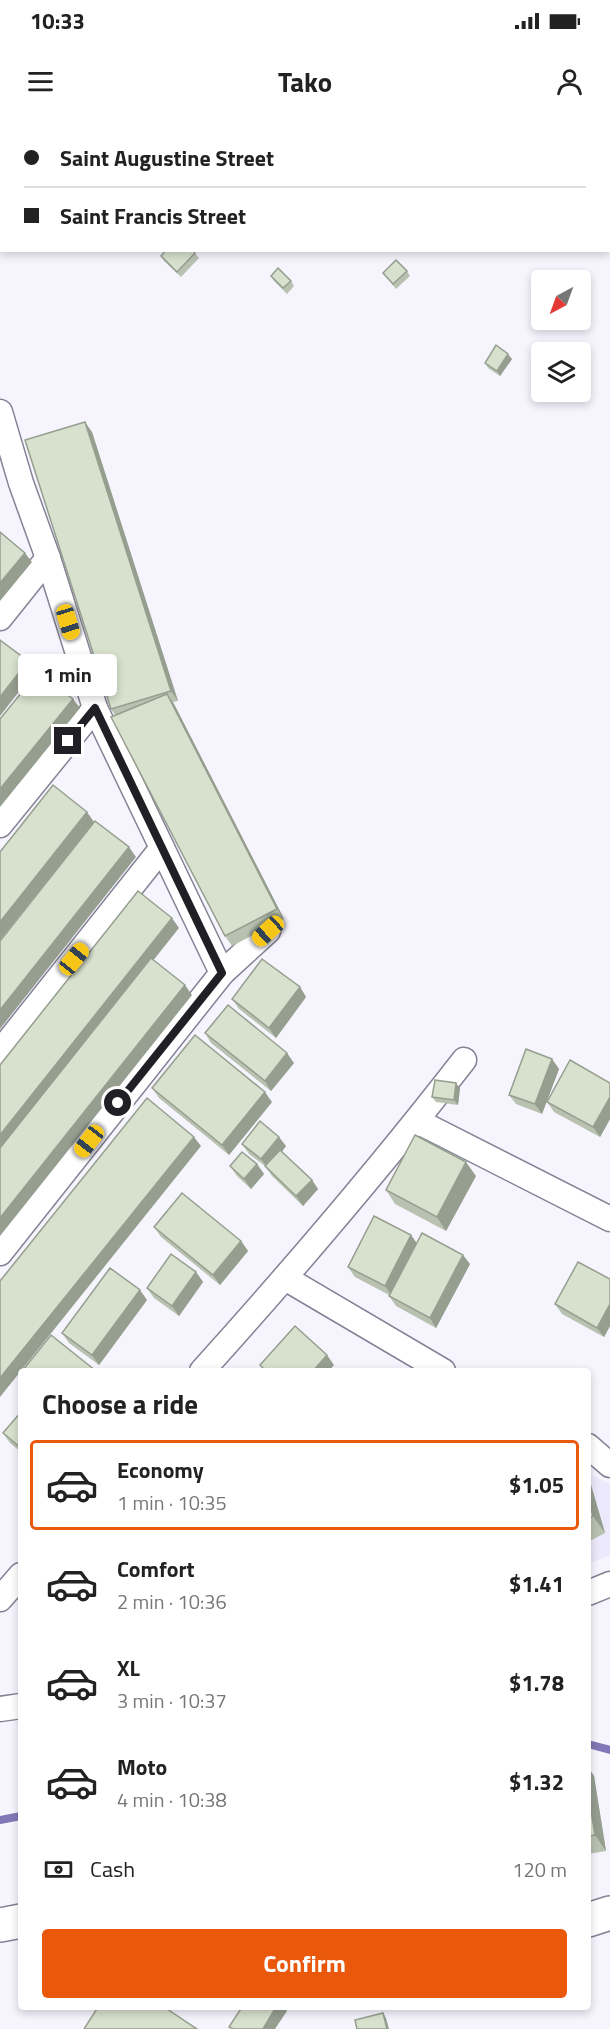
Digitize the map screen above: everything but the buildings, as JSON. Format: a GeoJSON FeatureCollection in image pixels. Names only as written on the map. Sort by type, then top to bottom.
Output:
{"type":"FeatureCollection","features":[{"type":"Feature","properties":{"kind":"main road"},"geometry":{"type":"LineString","coordinates":[[591,1919],[610,1913]]}},
{"type":"Feature","properties":{"kind":"main road"},"geometry":{"type":"LineString","coordinates":[[0,1925],[18,1921]]}},
{"type":"Feature","properties":{"kind":"street"},"geometry":{"type":"LineString","coordinates":[[0,412],[95,708],[222,973]]}},
{"type":"Feature","properties":{"kind":"street"},"geometry":{"type":"LineString","coordinates":[[0,618],[48,558]]}},
{"type":"Feature","properties":{"kind":"street"},"geometry":{"type":"LineString","coordinates":[[0,825],[95,708]]}},
{"type":"Feature","properties":{"kind":"street"},"geometry":{"type":"LineString","coordinates":[[0,1052],[162,848]]}},
{"type":"Feature","properties":{"kind":"street"},"geometry":{"type":"LineString","coordinates":[[0,1253],[222,973],[268,931]]}},
{"type":"Feature","properties":{"kind":"street"},"geometry":{"type":"LineString","coordinates":[[205,1368],[285,1278],[417,1121],[464,1060]]}},
{"type":"Feature","properties":{"kind":"street"},"geometry":{"type":"LineString","coordinates":[[417,1121],[610,1220]]}},
{"type":"Feature","properties":{"kind":"street"},"geometry":{"type":"LineString","coordinates":[[285,1278],[438,1368]]}},
{"type":"Feature","properties":{"kind":"street"},"geometry":{"type":"LineString","coordinates":[[591,1449],[610,1465]]}},
{"type":"Feature","properties":{"kind":"street"},"geometry":{"type":"LineString","coordinates":[[0,1599],[18,1578]]}},
{"type":"Feature","properties":{"kind":"street"},"geometry":{"type":"LineString","coordinates":[[591,1592],[610,1584]]}},
{"type":"Feature","properties":{"kind":"street"},"geometry":{"type":"LineString","coordinates":[[0,1709],[18,1706]]}},
{"type":"Feature","properties":{"kind":"shaded area"},"geometry":{"type":"Polygon","coordinates":[[[591,1474],[610,1484],[610,1555],[591,1563],[591,1474]]]}},
{"type":"Feature","properties":{"kind":"waterway"},"geometry":{"type":"LineString","coordinates":[[591,1745],[610,1750]]}},
{"type":"Feature","properties":{"kind":"waterway"},"geometry":{"type":"LineString","coordinates":[[0,1820],[18,1817]]}},
{"type":"Feature","properties":{"kind":"route"},"geometry":{"type":"LineString","coordinates":[[68,741],[95,708],[222,973],[118,1103]]}}]}
